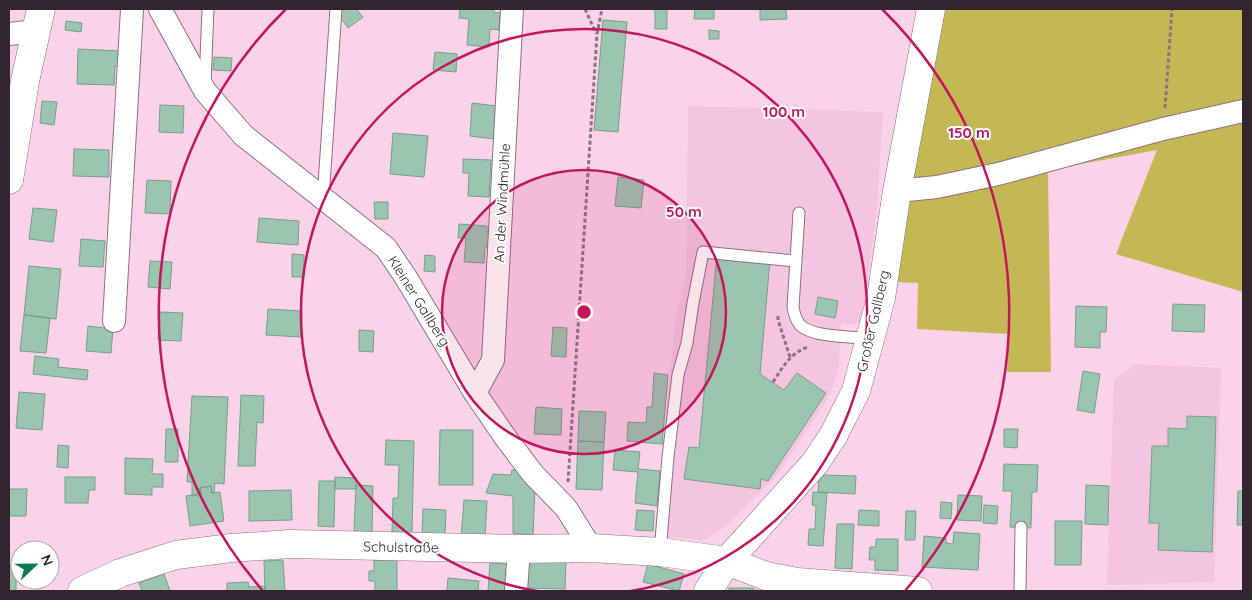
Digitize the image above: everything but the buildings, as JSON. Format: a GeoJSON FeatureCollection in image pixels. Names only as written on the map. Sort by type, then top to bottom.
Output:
{"type":"FeatureCollection","features":[{"type":"Feature","properties":{"kind":"street"},"geometry":{"type":"LineString","coordinates":[[114,321],[132,9]]}},
{"type":"Feature","properties":{"kind":"street","name":"Kleiner Gallberg"},"geometry":{"type":"LineString","coordinates":[[160,9],[205,91],[243,135],[386,248],[406,276],[475,393],[505,438],[533,474],[566,508],[591,548]]}},
{"type":"Feature","properties":{"kind":"street","name":"An der Windmühle"},"geometry":{"type":"LineString","coordinates":[[475,393],[494,360],[512,9]]}},
{"type":"Feature","properties":{"kind":"street","name":"Großer Gallberg"},"geometry":{"type":"LineString","coordinates":[[708,591],[727,561],[815,463],[833,436],[856,391],[881,298],[897,191],[931,9]]}},
{"type":"Feature","properties":{"kind":"street"},"geometry":{"type":"LineString","coordinates":[[9,34],[38,20]]}},
{"type":"Feature","properties":{"kind":"street"},"geometry":{"type":"LineString","coordinates":[[9,180],[38,20]]}},
{"type":"Feature","properties":{"kind":"street"},"geometry":{"type":"LineString","coordinates":[[897,191],[937,187],[998,174],[1163,129],[1243,110]]}},
{"type":"Feature","properties":{"kind":"street","name":"Schulstraße"},"geometry":{"type":"LineString","coordinates":[[82,591],[120,573],[176,555],[231,548],[290,544],[519,549],[591,548],[660,552],[727,561],[766,576],[797,582],[918,591]]}},
{"type":"Feature","properties":{"kind":"street"},"geometry":{"type":"LineString","coordinates":[[516,591],[519,549]]}},
{"type":"Feature","properties":{"kind":"lane"},"geometry":{"type":"LineString","coordinates":[[205,91],[208,9]]}},
{"type":"Feature","properties":{"kind":"lane"},"geometry":{"type":"LineString","coordinates":[[323,199],[336,9]]}},
{"type":"Feature","properties":{"kind":"lane"},"geometry":{"type":"LineString","coordinates":[[799,213],[793,307],[800,326],[818,333],[870,339]]}},
{"type":"Feature","properties":{"kind":"lane"},"geometry":{"type":"LineString","coordinates":[[660,552],[668,457],[678,375],[687,343],[703,252],[795,261]]}},
{"type":"Feature","properties":{"kind":"lane"},"geometry":{"type":"LineString","coordinates":[[1020,591],[1021,527]]}},
{"type":"Feature","properties":{"kind":"path"},"geometry":{"type":"LineString","coordinates":[[585,9],[597,34]]}},
{"type":"Feature","properties":{"kind":"path"},"geometry":{"type":"LineString","coordinates":[[566,508],[597,34],[602,9]]}},
{"type":"Feature","properties":{"kind":"path"},"geometry":{"type":"LineString","coordinates":[[1163,129],[1172,9]]}},
{"type":"Feature","properties":{"kind":"path"},"geometry":{"type":"LineString","coordinates":[[773,382],[790,357],[798,350]]}},
{"type":"Feature","properties":{"kind":"shaded area"},"geometry":{"type":"Polygon","coordinates":[[[941,9],[1243,9],[1243,292],[1116,254],[1157,150],[1048,170],[1051,372],[1007,372],[1008,334],[917,329],[918,283],[895,282],[909,182],[941,9]]]}},
{"type":"Feature","properties":{"kind":"shaded area"},"geometry":{"type":"Polygon","coordinates":[[[688,106],[883,112],[877,208],[862,325],[841,323],[839,369],[829,397],[774,479],[721,530],[703,540],[655,536],[675,320],[686,273],[688,106]]]}},
{"type":"Feature","properties":{"kind":"shaded area"},"geometry":{"type":"Polygon","coordinates":[[[1135,364],[1221,368],[1214,582],[1107,585],[1114,380],[1135,364]]]}}]}
